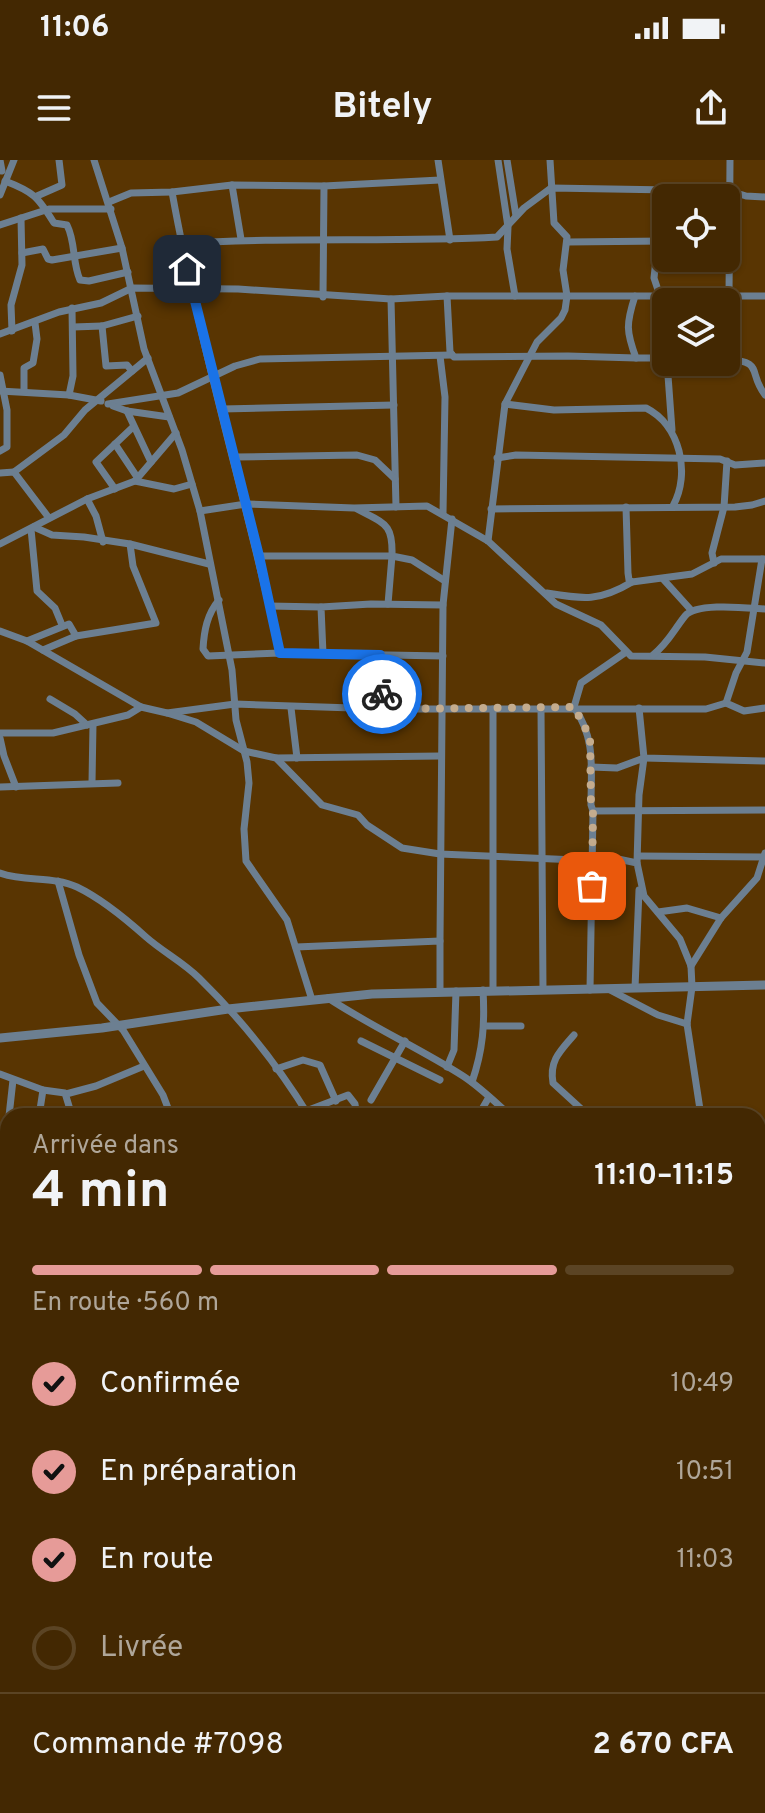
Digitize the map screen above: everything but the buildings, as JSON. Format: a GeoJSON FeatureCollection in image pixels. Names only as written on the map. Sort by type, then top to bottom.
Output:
{"type":"FeatureCollection","features":[{"type":"Feature","properties":{"kind":"street"},"geometry":{"type":"LineString","coordinates":[[0,160],[7,168],[0,195]]}},
{"type":"Feature","properties":{"kind":"street"},"geometry":{"type":"LineString","coordinates":[[37,196],[62,185],[64,181],[59,160]]}},
{"type":"Feature","properties":{"kind":"street"},"geometry":{"type":"LineString","coordinates":[[94,160],[122,248],[148,358],[200,511],[219,600],[249,783],[244,829],[246,861],[287,920],[312,1000]]}},
{"type":"Feature","properties":{"kind":"street"},"geometry":{"type":"LineString","coordinates":[[438,160],[450,240]]}},
{"type":"Feature","properties":{"kind":"street"},"geometry":{"type":"LineString","coordinates":[[498,160],[515,296]]}},
{"type":"Feature","properties":{"kind":"street"},"geometry":{"type":"LineString","coordinates":[[507,160],[516,216]]}},
{"type":"Feature","properties":{"kind":"street"},"geometry":{"type":"LineString","coordinates":[[488,541],[505,404],[537,342],[561,318],[567,296],[563,270],[567,242],[564,232],[554,223],[550,160]]}},
{"type":"Feature","properties":{"kind":"street"},"geometry":{"type":"LineString","coordinates":[[730,160],[730,184]]}},
{"type":"Feature","properties":{"kind":"street"},"geometry":{"type":"LineString","coordinates":[[0,225],[44,210],[110,206],[131,193],[232,185],[324,186],[440,180]]}},
{"type":"Feature","properties":{"kind":"street"},"geometry":{"type":"LineString","coordinates":[[5,181],[37,196],[54,223],[67,225],[75,242],[75,269],[83,282],[128,272]]}},
{"type":"Feature","properties":{"kind":"street"},"geometry":{"type":"LineString","coordinates":[[232,185],[241,239]]}},
{"type":"Feature","properties":{"kind":"street"},"geometry":{"type":"LineString","coordinates":[[323,297],[324,186]]}},
{"type":"Feature","properties":{"kind":"street"},"geometry":{"type":"LineString","coordinates":[[181,244],[241,239],[450,240],[497,237],[516,216],[551,188],[652,191]]}},
{"type":"Feature","properties":{"kind":"street"},"geometry":{"type":"LineString","coordinates":[[172,192],[191,289],[259,556],[280,653]]}},
{"type":"Feature","properties":{"kind":"street"},"geometry":{"type":"LineString","coordinates":[[740,194],[765,197]]}},
{"type":"Feature","properties":{"kind":"street"},"geometry":{"type":"LineString","coordinates":[[12,331],[11,305],[22,265],[21,218]]}},
{"type":"Feature","properties":{"kind":"street"},"geometry":{"type":"LineString","coordinates":[[567,242],[652,241]]}},
{"type":"Feature","properties":{"kind":"street"},"geometry":{"type":"LineString","coordinates":[[22,253],[43,249],[48,259],[74,258],[122,248]]}},
{"type":"Feature","properties":{"kind":"street"},"geometry":{"type":"LineString","coordinates":[[0,334],[72,308],[101,303],[132,288],[238,289],[323,297],[391,299],[652,296]]}},
{"type":"Feature","properties":{"kind":"street"},"geometry":{"type":"LineString","coordinates":[[447,296],[452,355]]}},
{"type":"Feature","properties":{"kind":"street"},"geometry":{"type":"LineString","coordinates":[[635,296],[627,322],[628,337],[636,358]]}},
{"type":"Feature","properties":{"kind":"street"},"geometry":{"type":"LineString","coordinates":[[740,296],[765,296]]}},
{"type":"Feature","properties":{"kind":"street"},"geometry":{"type":"LineString","coordinates":[[391,299],[396,507]]}},
{"type":"Feature","properties":{"kind":"street"},"geometry":{"type":"LineString","coordinates":[[69,395],[73,376],[72,308]]}},
{"type":"Feature","properties":{"kind":"street"},"geometry":{"type":"LineString","coordinates":[[73,327],[102,326],[138,316]]}},
{"type":"Feature","properties":{"kind":"street"},"geometry":{"type":"LineString","coordinates":[[24,391],[24,368],[33,363],[35,353],[35,323]]}},
{"type":"Feature","properties":{"kind":"street"},"geometry":{"type":"LineString","coordinates":[[102,326],[106,366],[127,365],[132,371]]}},
{"type":"Feature","properties":{"kind":"street"},"geometry":{"type":"LineString","coordinates":[[108,404],[178,393],[235,366],[260,359],[452,355],[652,359]]}},
{"type":"Feature","properties":{"kind":"street"},"geometry":{"type":"LineString","coordinates":[[440,356],[445,397],[443,514]]}},
{"type":"Feature","properties":{"kind":"street"},"geometry":{"type":"LineString","coordinates":[[0,474],[14,472],[64,435],[79,416],[148,358]]}},
{"type":"Feature","properties":{"kind":"street"},"geometry":{"type":"LineString","coordinates":[[740,361],[751,363],[755,368],[765,395]]}},
{"type":"Feature","properties":{"kind":"street"},"geometry":{"type":"LineString","coordinates":[[0,375],[9,432],[7,447],[0,451]]}},
{"type":"Feature","properties":{"kind":"street"},"geometry":{"type":"LineString","coordinates":[[667,376],[672,430],[680,458],[680,493],[673,506]]}},
{"type":"Feature","properties":{"kind":"street"},"geometry":{"type":"LineString","coordinates":[[2,392],[69,395],[99,400],[127,411],[169,417]]}},
{"type":"Feature","properties":{"kind":"street"},"geometry":{"type":"LineString","coordinates":[[505,404],[554,410],[646,408],[658,414],[672,430]]}},
{"type":"Feature","properties":{"kind":"street"},"geometry":{"type":"LineString","coordinates":[[222,409],[394,405]]}},
{"type":"Feature","properties":{"kind":"street"},"geometry":{"type":"LineString","coordinates":[[127,411],[151,462]]}},
{"type":"Feature","properties":{"kind":"street"},"geometry":{"type":"LineString","coordinates":[[115,489],[96,462],[133,427]]}},
{"type":"Feature","properties":{"kind":"street"},"geometry":{"type":"LineString","coordinates":[[0,544],[87,499],[136,479],[176,433]]}},
{"type":"Feature","properties":{"kind":"street"},"geometry":{"type":"LineString","coordinates":[[115,444],[136,479],[174,489],[192,484]]}},
{"type":"Feature","properties":{"kind":"street"},"geometry":{"type":"LineString","coordinates":[[234,457],[357,455],[375,460],[395,479]]}},
{"type":"Feature","properties":{"kind":"street"},"geometry":{"type":"LineString","coordinates":[[497,458],[516,455],[680,458],[727,461],[735,465],[765,463]]}},
{"type":"Feature","properties":{"kind":"street"},"geometry":{"type":"LineString","coordinates":[[714,563],[712,553],[724,507],[727,461]]}},
{"type":"Feature","properties":{"kind":"street"},"geometry":{"type":"LineString","coordinates":[[14,472],[49,518]]}},
{"type":"Feature","properties":{"kind":"street"},"geometry":{"type":"LineString","coordinates":[[87,499],[96,516],[103,542]]}},
{"type":"Feature","properties":{"kind":"street"},"geometry":{"type":"LineString","coordinates":[[491,509],[724,507],[765,501]]}},
{"type":"Feature","properties":{"kind":"street"},"geometry":{"type":"LineString","coordinates":[[200,511],[246,504],[354,508],[427,506],[488,541],[565,610],[601,625],[631,656],[765,663]]}},
{"type":"Feature","properties":{"kind":"street"},"geometry":{"type":"LineString","coordinates":[[626,507],[628,573],[632,582]]}},
{"type":"Feature","properties":{"kind":"street"},"geometry":{"type":"LineString","coordinates":[[354,508],[390,529],[392,556],[388,604]]}},
{"type":"Feature","properties":{"kind":"street"},"geometry":{"type":"LineString","coordinates":[[440,992],[440,709],[443,605],[452,519]]}},
{"type":"Feature","properties":{"kind":"street"},"geometry":{"type":"LineString","coordinates":[[32,528],[52,535],[130,544],[209,564]]}},
{"type":"Feature","properties":{"kind":"street"},"geometry":{"type":"LineString","coordinates":[[32,528],[37,591],[55,608],[62,625]]}},
{"type":"Feature","properties":{"kind":"street"},"geometry":{"type":"LineString","coordinates":[[43,650],[76,636],[156,623],[133,566],[130,544]]}},
{"type":"Feature","properties":{"kind":"street"},"geometry":{"type":"LineString","coordinates":[[259,556],[392,556],[412,560],[445,581]]}},
{"type":"Feature","properties":{"kind":"street"},"geometry":{"type":"LineString","coordinates":[[545,592],[596,599],[615,593],[632,582],[692,574],[721,559],[763,559],[745,661],[736,673],[726,703]]}},
{"type":"Feature","properties":{"kind":"street"},"geometry":{"type":"LineString","coordinates":[[663,579],[691,610]]}},
{"type":"Feature","properties":{"kind":"street"},"geometry":{"type":"LineString","coordinates":[[219,600],[209,612],[203,649],[208,656],[280,653],[443,656]]}},
{"type":"Feature","properties":{"kind":"street"},"geometry":{"type":"LineString","coordinates":[[269,606],[443,605]]}},
{"type":"Feature","properties":{"kind":"street"},"geometry":{"type":"LineString","coordinates":[[321,607],[323,654]]}},
{"type":"Feature","properties":{"kind":"street"},"geometry":{"type":"LineString","coordinates":[[652,656],[670,640],[691,610],[765,609]]}},
{"type":"Feature","properties":{"kind":"street"},"geometry":{"type":"LineString","coordinates":[[27,641],[70,624],[76,636]]}},
{"type":"Feature","properties":{"kind":"street"},"geometry":{"type":"LineString","coordinates":[[0,631],[27,641],[141,707],[196,722],[244,751],[276,758],[440,756]]}},
{"type":"Feature","properties":{"kind":"street"},"geometry":{"type":"LineString","coordinates":[[590,990],[593,811],[590,737],[574,707],[581,683],[626,652]]}},
{"type":"Feature","properties":{"kind":"street"},"geometry":{"type":"LineString","coordinates":[[380,655],[383,709]]}},
{"type":"Feature","properties":{"kind":"street"},"geometry":{"type":"LineString","coordinates":[[50,699],[90,724]]}},
{"type":"Feature","properties":{"kind":"street"},"geometry":{"type":"LineString","coordinates":[[167,713],[235,704],[383,709],[706,709],[726,703],[744,711],[765,708]]}},
{"type":"Feature","properties":{"kind":"street"},"geometry":{"type":"LineString","coordinates":[[16,787],[0,736],[38,735],[128,715],[141,707]]}},
{"type":"Feature","properties":{"kind":"street"},"geometry":{"type":"LineString","coordinates":[[291,708],[297,758]]}},
{"type":"Feature","properties":{"kind":"street"},"geometry":{"type":"LineString","coordinates":[[541,708],[543,990]]}},
{"type":"Feature","properties":{"kind":"street"},"geometry":{"type":"LineString","coordinates":[[635,988],[640,885],[637,860],[644,758],[639,708]]}},
{"type":"Feature","properties":{"kind":"street"},"geometry":{"type":"LineString","coordinates":[[472,1082],[481,1056],[488,990],[493,856],[493,709]]}},
{"type":"Feature","properties":{"kind":"street"},"geometry":{"type":"LineString","coordinates":[[90,724],[92,783]]}},
{"type":"Feature","properties":{"kind":"street"},"geometry":{"type":"LineString","coordinates":[[276,758],[322,805],[358,815],[367,825],[402,848],[440,854],[592,860],[764,855],[757,878],[721,918],[691,966]]}},
{"type":"Feature","properties":{"kind":"street"},"geometry":{"type":"LineString","coordinates":[[591,767],[617,768],[644,758],[765,761]]}},
{"type":"Feature","properties":{"kind":"street"},"geometry":{"type":"LineString","coordinates":[[0,787],[118,783]]}},
{"type":"Feature","properties":{"kind":"street"},"geometry":{"type":"LineString","coordinates":[[593,811],[765,810]]}},
{"type":"Feature","properties":{"kind":"street"},"geometry":{"type":"LineString","coordinates":[[0,873],[17,878],[58,881],[79,888],[126,917],[144,935],[199,977],[228,1009],[304,1108]]}},
{"type":"Feature","properties":{"kind":"street"},"geometry":{"type":"LineString","coordinates":[[58,881],[80,958],[97,1003],[119,1026],[163,1095],[168,1108]]}},
{"type":"Feature","properties":{"kind":"street"},"geometry":{"type":"LineString","coordinates":[[640,885],[644,896],[680,939],[691,966],[692,987],[687,1024],[700,1108]]}},
{"type":"Feature","properties":{"kind":"street"},"geometry":{"type":"LineString","coordinates":[[658,912],[687,908],[721,918]]}},
{"type":"Feature","properties":{"kind":"street"},"geometry":{"type":"LineString","coordinates":[[296,947],[440,941]]}},
{"type":"Feature","properties":{"kind":"street"},"geometry":{"type":"LineString","coordinates":[[0,1038],[119,1026],[328,998],[488,990],[765,985]]}},
{"type":"Feature","properties":{"kind":"street"},"geometry":{"type":"LineString","coordinates":[[608,989],[658,1015],[687,1024]]}},
{"type":"Feature","properties":{"kind":"street"},"geometry":{"type":"LineString","coordinates":[[447,1067],[454,1050],[456,991]]}},
{"type":"Feature","properties":{"kind":"street"},"geometry":{"type":"LineString","coordinates":[[328,998],[364,1023],[405,1041],[472,1082],[502,1108]]}},
{"type":"Feature","properties":{"kind":"street"},"geometry":{"type":"LineString","coordinates":[[485,1026],[521,1026]]}},
{"type":"Feature","properties":{"kind":"street"},"geometry":{"type":"LineString","coordinates":[[574,1035],[554,1058],[551,1077],[555,1087],[580,1108]]}},
{"type":"Feature","properties":{"kind":"street"},"geometry":{"type":"LineString","coordinates":[[361,1041],[440,1080]]}},
{"type":"Feature","properties":{"kind":"street"},"geometry":{"type":"LineString","coordinates":[[371,1100],[405,1041]]}},
{"type":"Feature","properties":{"kind":"street"},"geometry":{"type":"LineString","coordinates":[[276,1069],[303,1060],[320,1065],[336,1101]]}},
{"type":"Feature","properties":{"kind":"street"},"geometry":{"type":"LineString","coordinates":[[0,1074],[43,1090],[66,1094],[96,1086],[144,1066]]}},
{"type":"Feature","properties":{"kind":"street"},"geometry":{"type":"LineString","coordinates":[[9,1108],[13,1080]]}},
{"type":"Feature","properties":{"kind":"street"},"geometry":{"type":"LineString","coordinates":[[40,1108],[43,1090]]}},
{"type":"Feature","properties":{"kind":"street"},"geometry":{"type":"LineString","coordinates":[[66,1094],[70,1108]]}},
{"type":"Feature","properties":{"kind":"street"},"geometry":{"type":"LineString","coordinates":[[320,1108],[348,1095],[356,1108]]}},
{"type":"Feature","properties":{"kind":"street"},"geometry":{"type":"LineString","coordinates":[[483,1108],[489,1097]]}},
{"type":"Feature","properties":{"kind":"way so far"},"geometry":{"type":"LineString","coordinates":[[382,694],[383,709],[574,707],[590,737],[592,886]]}},
{"type":"Feature","properties":{"kind":"route"},"geometry":{"type":"LineString","coordinates":[[187,269],[259,556],[280,653],[380,655],[382,694]]}}]}
